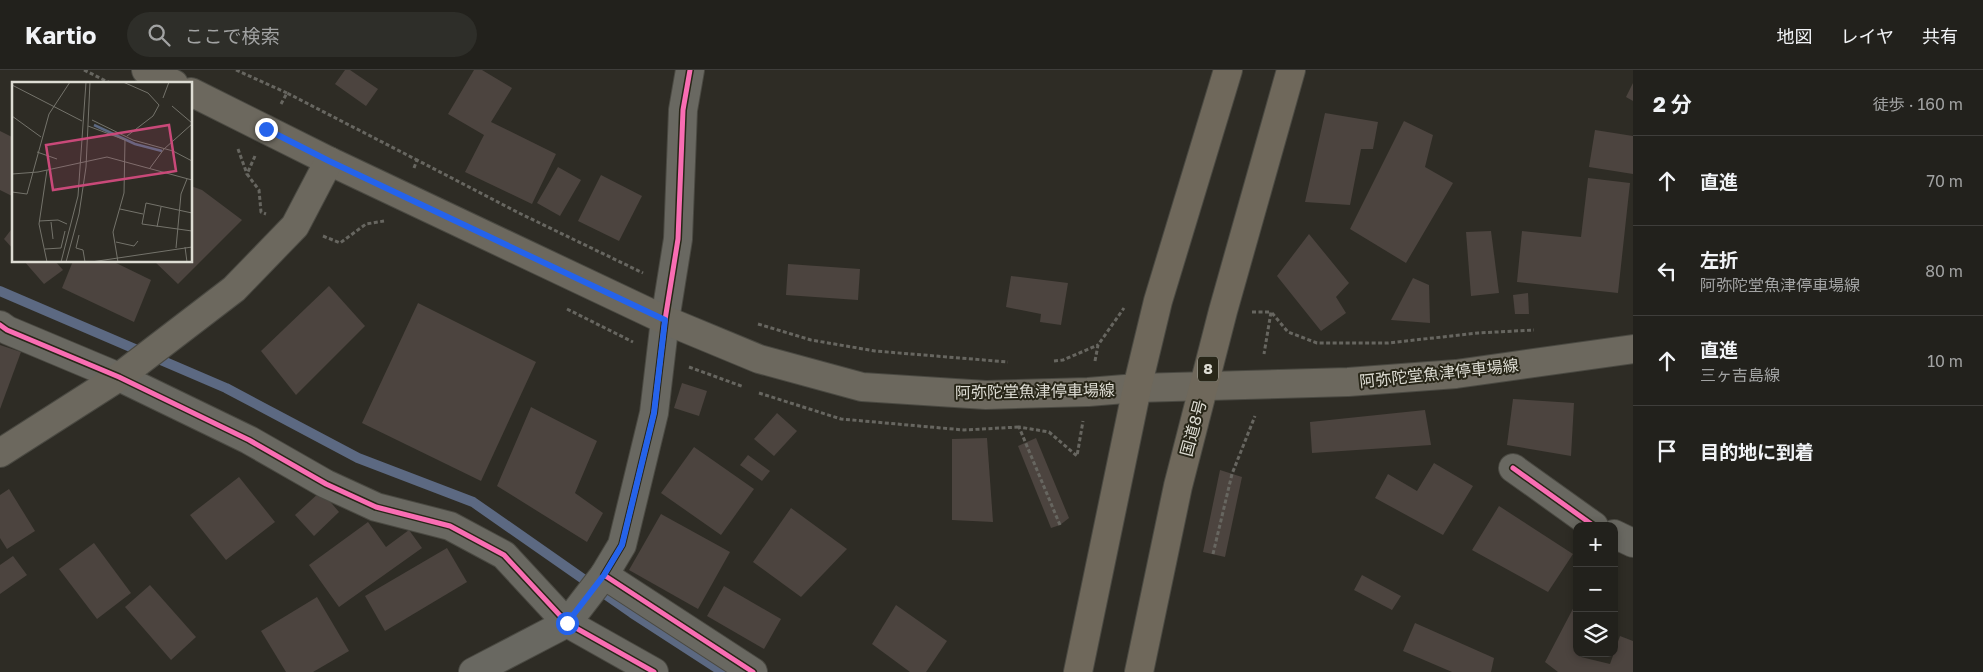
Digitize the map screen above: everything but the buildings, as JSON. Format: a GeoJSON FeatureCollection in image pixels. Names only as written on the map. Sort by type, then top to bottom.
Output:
{"type":"FeatureCollection","features":[{"type":"Feature","properties":{"kind":"highway"},"geometry":{"type":"LineString","coordinates":[[1078,672],[1137,388],[1158,301],[1228,70]]}},
{"type":"Feature","properties":{"kind":"highway","name":"国道8号"},"geometry":{"type":"LineString","coordinates":[[1139,672],[1178,486],[1223,311],[1290,70]]}},
{"type":"Feature","properties":{"kind":"main road"},"geometry":{"type":"LineString","coordinates":[[146,70],[170,82]]}},
{"type":"Feature","properties":{"kind":"main road","name":"阿弥陀堂魚津停車場線"},"geometry":{"type":"LineString","coordinates":[[192,92],[329,161],[665,320],[758,359],[862,387],[986,395],[1088,392],[1137,388],[1348,382],[1456,374],[1633,348]]}},
{"type":"Feature","properties":{"kind":"main road"},"geometry":{"type":"LineString","coordinates":[[0,454],[119,377],[234,289],[295,226],[329,161]]}},
{"type":"Feature","properties":{"kind":"street"},"geometry":{"type":"LineString","coordinates":[[473,672],[567,623],[604,575],[622,545],[654,413],[665,320],[678,239],[683,110],[690,70]]}},
{"type":"Feature","properties":{"kind":"street"},"geometry":{"type":"LineString","coordinates":[[0,325],[7,330],[119,377],[249,440],[326,484],[376,506],[450,526],[504,555],[567,623],[654,672]]}},
{"type":"Feature","properties":{"kind":"street"},"geometry":{"type":"LineString","coordinates":[[1514,468],[1588,522]]}},
{"type":"Feature","properties":{"kind":"street"},"geometry":{"type":"LineString","coordinates":[[1618,536],[1633,542]]}},
{"type":"Feature","properties":{"kind":"street"},"geometry":{"type":"LineString","coordinates":[[604,575],[753,672]]}},
{"type":"Feature","properties":{"kind":"path"},"geometry":{"type":"LineString","coordinates":[[84,70],[108,82]]}},
{"type":"Feature","properties":{"kind":"path"},"geometry":{"type":"LineString","coordinates":[[236,70],[287,93]]}},
{"type":"Feature","properties":{"kind":"path"},"geometry":{"type":"LineString","coordinates":[[1271,312],[1288,332],[1317,343],[1388,343],[1478,333],[1543,330]]}},
{"type":"Feature","properties":{"kind":"path"},"geometry":{"type":"LineString","coordinates":[[1026,442],[1060,525]]}},
{"type":"Feature","properties":{"kind":"path"},"geometry":{"type":"LineString","coordinates":[[1213,554],[1232,474]]}},
{"type":"Feature","properties":{"kind":"waterway"},"geometry":{"type":"LineString","coordinates":[[0,291],[226,388],[358,458],[473,502],[632,613],[723,672]]}},
{"type":"Feature","properties":{"kind":"cycle path"},"geometry":{"type":"LineString","coordinates":[[690,70],[683,110],[678,239],[665,320],[654,413],[622,545],[604,575],[753,672]]}},
{"type":"Feature","properties":{"kind":"cycle path"},"geometry":{"type":"LineString","coordinates":[[0,325],[7,330],[119,377],[249,440],[326,484],[376,507],[450,526],[504,555],[567,623],[654,672]]}},
{"type":"Feature","properties":{"kind":"cycle path"},"geometry":{"type":"LineString","coordinates":[[1513,468],[1588,522]]}},
{"type":"Feature","properties":{"kind":"route"},"geometry":{"type":"LineString","coordinates":[[266,129],[329,161],[665,320],[654,413],[622,545],[604,575],[567,623]]}}]}
